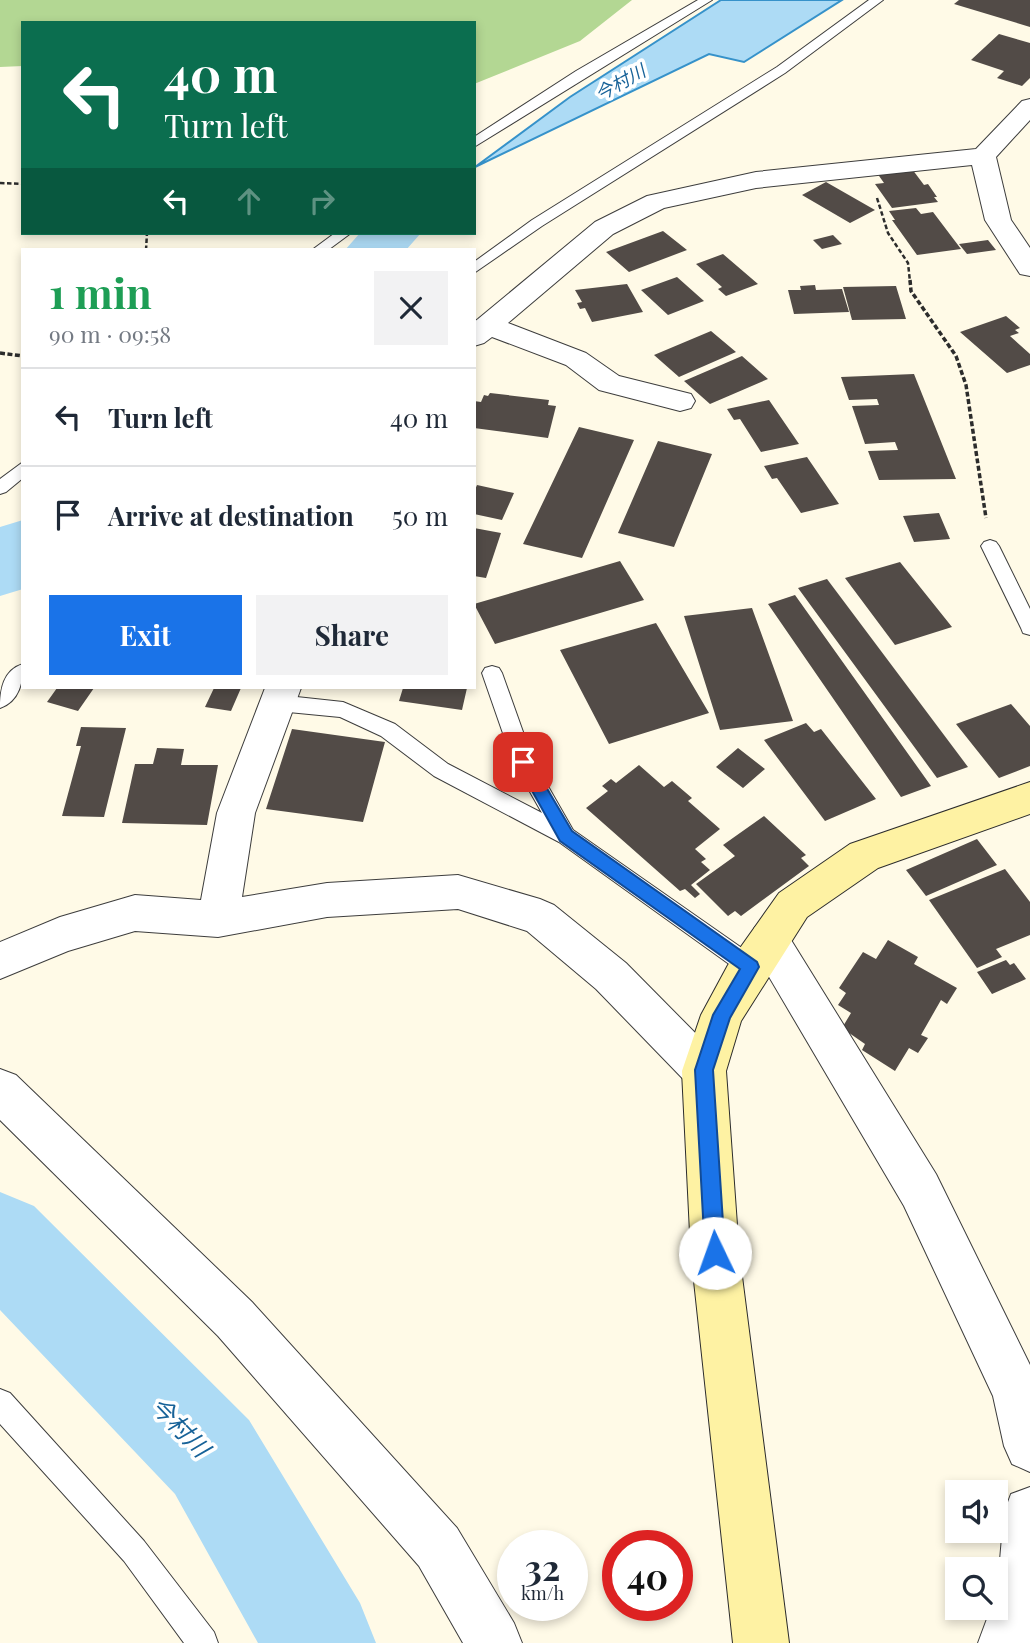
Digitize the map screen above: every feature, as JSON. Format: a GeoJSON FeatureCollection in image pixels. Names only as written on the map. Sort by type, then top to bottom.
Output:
{"type":"FeatureCollection","features":[{"type":"Feature","properties":{"kind":"street"},"geometry":{"type":"LineString","coordinates":[[481,331],[604,228],[656,202],[756,180],[983,156],[1030,106]]}},
{"type":"Feature","properties":{"kind":"street"},"geometry":{"type":"LineString","coordinates":[[983,156],[998,220],[1030,268]]}},
{"type":"Feature","properties":{"kind":"street"},"geometry":{"type":"LineString","coordinates":[[481,331],[576,359],[609,383],[680,401]]}},
{"type":"Feature","properties":{"kind":"street"},"geometry":{"type":"LineString","coordinates":[[218,919],[236,813],[281,695]]}},
{"type":"Feature","properties":{"kind":"street"},"geometry":{"type":"LineString","coordinates":[[761,1643],[715,1253],[704,1070],[746,975],[793,905],[864,856],[1030,798]]}},
{"type":"Feature","properties":{"kind":"street"},"geometry":{"type":"LineString","coordinates":[[0,961],[60,935],[135,912],[218,919],[327,900],[458,892],[540,917],[611,976],[704,1070]]}},
{"type":"Feature","properties":{"kind":"street"},"geometry":{"type":"LineString","coordinates":[[746,975],[920,1190],[1017,1392],[1030,1446]]}},
{"type":"Feature","properties":{"kind":"street"},"geometry":{"type":"LineString","coordinates":[[0,1090],[244,1329],[438,1546],[494,1643]]}},
{"type":"Feature","properties":{"kind":"street"},"geometry":{"type":"LineString","coordinates":[[1006,1643],[1026,1587],[1030,1513]]}},
{"type":"Feature","properties":{"kind":"lane"},"geometry":{"type":"LineString","coordinates":[[476,142],[581,74],[706,0]]}},
{"type":"Feature","properties":{"kind":"lane"},"geometry":{"type":"LineString","coordinates":[[476,268],[537,223],[782,70],[877,0]]}},
{"type":"Feature","properties":{"kind":"lane"},"geometry":{"type":"LineString","coordinates":[[322,248],[341,235]]}},
{"type":"Feature","properties":{"kind":"lane"},"geometry":{"type":"LineString","coordinates":[[0,488],[21,470]]}},
{"type":"Feature","properties":{"kind":"lane"},"geometry":{"type":"LineString","coordinates":[[990,546],[1030,628]]}},
{"type":"Feature","properties":{"kind":"lane"},"geometry":{"type":"LineString","coordinates":[[0,700],[21,673]]}},
{"type":"Feature","properties":{"kind":"lane"},"geometry":{"type":"LineString","coordinates":[[492,673],[523,762],[566,836]]}},
{"type":"Feature","properties":{"kind":"lane"},"geometry":{"type":"LineString","coordinates":[[281,695],[343,710],[388,730],[441,770],[566,836],[746,975]]}},
{"type":"Feature","properties":{"kind":"lane"},"geometry":{"type":"LineString","coordinates":[[0,1403],[134,1551],[203,1643]]}},
{"type":"Feature","properties":{"kind":"path"},"geometry":{"type":"LineString","coordinates":[[858,168],[882,206],[888,233],[908,263],[911,291],[956,356],[966,385],[990,546]]}},
{"type":"Feature","properties":{"kind":"path"},"geometry":{"type":"LineString","coordinates":[[0,183],[21,184]]}},
{"type":"Feature","properties":{"kind":"path"},"geometry":{"type":"LineString","coordinates":[[0,353],[21,356]]}},
{"type":"Feature","properties":{"kind":"green space"},"geometry":{"type":"Polygon","coordinates":[[[0,0],[632,0],[580,41],[476,83],[476,21],[21,21],[21,66],[0,67],[0,0]]]}},
{"type":"Feature","properties":{"kind":"water"},"geometry":{"type":"Polygon","coordinates":[[[721,0],[842,0],[744,62],[709,54],[476,167],[570,97],[721,0]]]}},
{"type":"Feature","properties":{"kind":"building"},"geometry":{"type":"Polygon","coordinates":[[[959,0],[1030,0],[1030,27],[954,4],[959,0]]]}},
{"type":"Feature","properties":{"kind":"building"},"geometry":{"type":"Polygon","coordinates":[[[999,34],[1030,43],[1030,78],[1022,86],[997,78],[1004,71],[971,60],[999,34]]]}},
{"type":"Feature","properties":{"kind":"building"},"geometry":{"type":"Polygon","coordinates":[[[912,169],[924,185],[928,184],[938,202],[892,208],[875,184],[884,183],[877,173],[912,169]]]}},
{"type":"Feature","properties":{"kind":"building"},"geometry":{"type":"Polygon","coordinates":[[[826,182],[875,210],[850,223],[802,195],[826,182]]]}},
{"type":"Feature","properties":{"kind":"building"},"geometry":{"type":"Polygon","coordinates":[[[916,208],[921,214],[933,212],[961,249],[917,255],[892,220],[895,220],[889,211],[916,208]]]}},
{"type":"Feature","properties":{"kind":"building"},"geometry":{"type":"Polygon","coordinates":[[[663,231],[687,250],[629,272],[606,252],[663,231]]]}},
{"type":"Feature","properties":{"kind":"building"},"geometry":{"type":"Polygon","coordinates":[[[833,235],[842,244],[822,249],[813,240],[833,235]]]}},
{"type":"Feature","properties":{"kind":"building"},"geometry":{"type":"Polygon","coordinates":[[[988,240],[996,250],[967,254],[959,244],[988,240]]]}},
{"type":"Feature","properties":{"kind":"building"},"geometry":{"type":"Polygon","coordinates":[[[723,254],[758,284],[726,296],[718,289],[722,287],[696,264],[723,254]]]}},
{"type":"Feature","properties":{"kind":"building"},"geometry":{"type":"Polygon","coordinates":[[[677,277],[704,301],[668,315],[641,290],[677,277]]]}},
{"type":"Feature","properties":{"kind":"building"},"geometry":{"type":"Polygon","coordinates":[[[627,284],[643,312],[592,322],[585,308],[580,309],[577,303],[582,302],[575,290],[627,284]]]}},
{"type":"Feature","properties":{"kind":"building"},"geometry":{"type":"Polygon","coordinates":[[[815,285],[816,290],[842,289],[849,312],[794,314],[788,290],[801,290],[800,286],[815,285]]]}},
{"type":"Feature","properties":{"kind":"building"},"geometry":{"type":"Polygon","coordinates":[[[896,286],[906,319],[852,320],[843,287],[896,286]]]}},
{"type":"Feature","properties":{"kind":"building"},"geometry":{"type":"Polygon","coordinates":[[[1006,316],[1020,328],[1015,330],[1019,333],[1010,336],[1030,354],[1030,365],[1007,373],[960,332],[1006,316]]]}},
{"type":"Feature","properties":{"kind":"building"},"geometry":{"type":"Polygon","coordinates":[[[711,331],[736,352],[679,377],[654,355],[711,331]]]}},
{"type":"Feature","properties":{"kind":"building"},"geometry":{"type":"Polygon","coordinates":[[[742,356],[768,379],[710,404],[684,381],[742,356]]]}},
{"type":"Feature","properties":{"kind":"building"},"geometry":{"type":"Polygon","coordinates":[[[914,374],[956,479],[879,480],[868,451],[898,450],[895,442],[865,444],[852,406],[879,405],[877,399],[849,400],[841,377],[914,374]]]}},
{"type":"Feature","properties":{"kind":"building"},"geometry":{"type":"Polygon","coordinates":[[[490,393],[549,400],[548,405],[556,406],[548,438],[476,428],[476,401],[481,402],[484,395],[488,396],[490,393]]]}},
{"type":"Feature","properties":{"kind":"building"},"geometry":{"type":"Polygon","coordinates":[[[769,400],[799,444],[761,452],[740,419],[734,420],[727,409],[769,400]]]}},
{"type":"Feature","properties":{"kind":"building"},"geometry":{"type":"Polygon","coordinates":[[[579,427],[634,440],[582,558],[523,544],[579,427]]]}},
{"type":"Feature","properties":{"kind":"building"},"geometry":{"type":"Polygon","coordinates":[[[658,441],[712,454],[674,547],[618,533],[658,441]]]}},
{"type":"Feature","properties":{"kind":"building"},"geometry":{"type":"Polygon","coordinates":[[[807,457],[839,504],[801,513],[777,478],[772,479],[764,466],[807,457]]]}},
{"type":"Feature","properties":{"kind":"building"},"geometry":{"type":"Polygon","coordinates":[[[477,485],[514,493],[502,520],[476,514],[477,485]]]}},
{"type":"Feature","properties":{"kind":"building"},"geometry":{"type":"Polygon","coordinates":[[[939,513],[950,539],[914,542],[903,516],[939,513]]]}},
{"type":"Feature","properties":{"kind":"building"},"geometry":{"type":"Polygon","coordinates":[[[476,528],[501,533],[486,578],[476,576],[476,528]]]}},
{"type":"Feature","properties":{"kind":"building"},"geometry":{"type":"Polygon","coordinates":[[[620,561],[644,600],[495,644],[476,603],[620,561]]]}},
{"type":"Feature","properties":{"kind":"building"},"geometry":{"type":"Polygon","coordinates":[[[900,562],[952,627],[895,645],[845,578],[900,562]]]}},
{"type":"Feature","properties":{"kind":"building"},"geometry":{"type":"Polygon","coordinates":[[[827,579],[968,767],[937,778],[798,588],[827,579]]]}},
{"type":"Feature","properties":{"kind":"building"},"geometry":{"type":"Polygon","coordinates":[[[795,595],[931,786],[901,797],[768,604],[795,595]]]}},
{"type":"Feature","properties":{"kind":"building"},"geometry":{"type":"Polygon","coordinates":[[[752,608],[793,721],[720,730],[684,616],[752,608]]]}},
{"type":"Feature","properties":{"kind":"building"},"geometry":{"type":"Polygon","coordinates":[[[656,623],[709,713],[609,744],[560,650],[656,623]]]}},
{"type":"Feature","properties":{"kind":"building"},"geometry":{"type":"Polygon","coordinates":[[[56,689],[93,689],[78,711],[47,702],[56,689]]]}},
{"type":"Feature","properties":{"kind":"building"},"geometry":{"type":"Polygon","coordinates":[[[214,689],[241,689],[231,711],[205,707],[214,689]]]}},
{"type":"Feature","properties":{"kind":"building"},"geometry":{"type":"Polygon","coordinates":[[[403,689],[467,689],[462,710],[399,701],[403,689]]]}},
{"type":"Feature","properties":{"kind":"building"},"geometry":{"type":"Polygon","coordinates":[[[1011,704],[1030,726],[1030,766],[999,778],[956,724],[1011,704]]]}},
{"type":"Feature","properties":{"kind":"building"},"geometry":{"type":"Polygon","coordinates":[[[806,723],[814,732],[821,729],[876,799],[825,821],[764,740],[806,723]]]}},
{"type":"Feature","properties":{"kind":"building"},"geometry":{"type":"Polygon","coordinates":[[[81,727],[126,728],[104,817],[62,816],[81,746],[76,746],[81,727]]]}},
{"type":"Feature","properties":{"kind":"building"},"geometry":{"type":"Polygon","coordinates":[[[292,729],[385,742],[363,822],[266,809],[292,729]]]}},
{"type":"Feature","properties":{"kind":"building"},"geometry":{"type":"Polygon","coordinates":[[[157,748],[184,749],[181,765],[218,765],[207,825],[122,823],[135,764],[153,764],[157,748]]]}},
{"type":"Feature","properties":{"kind":"building"},"geometry":{"type":"Polygon","coordinates":[[[738,748],[765,769],[743,788],[716,767],[738,748]]]}},
{"type":"Feature","properties":{"kind":"building"},"geometry":{"type":"Polygon","coordinates":[[[639,765],[664,787],[672,781],[692,798],[688,801],[720,829],[695,849],[706,859],[701,862],[710,870],[691,885],[700,894],[695,898],[685,889],[680,891],[586,808],[608,791],[602,786],[611,779],[616,783],[639,765]]]}},
{"type":"Feature","properties":{"kind":"building"},"geometry":{"type":"Polygon","coordinates":[[[764,816],[806,855],[801,858],[809,866],[741,916],[735,911],[728,916],[696,884],[735,856],[723,845],[764,816]]]}},
{"type":"Feature","properties":{"kind":"building"},"geometry":{"type":"Polygon","coordinates":[[[977,839],[997,865],[926,896],[906,870],[977,839]]]}},
{"type":"Feature","properties":{"kind":"building"},"geometry":{"type":"Polygon","coordinates":[[[1005,869],[1030,902],[1030,935],[996,949],[1002,957],[977,968],[929,900],[1005,869]]]}},
{"type":"Feature","properties":{"kind":"building"},"geometry":{"type":"Polygon","coordinates":[[[888,940],[918,957],[914,964],[957,988],[947,1004],[941,1000],[921,1035],[928,1038],[918,1053],[909,1048],[895,1071],[862,1050],[865,1044],[842,1028],[851,1013],[838,1005],[846,993],[839,988],[863,952],[876,959],[888,940]]]}},
{"type":"Feature","properties":{"kind":"building"},"geometry":{"type":"Polygon","coordinates":[[[1006,960],[1010,965],[1014,963],[1026,979],[992,994],[977,972],[1006,960]]]}},
{"type":"Feature","properties":{"kind":"waterway","name":"今村川"},"geometry":{"type":"LineString","coordinates":[[375,248],[391,235]]}},
{"type":"Feature","properties":{"kind":"waterway","name":"今村川"},"geometry":{"type":"LineString","coordinates":[[0,571],[21,546]]}},
{"type":"Feature","properties":{"kind":"waterway","name":"今村川"},"geometry":{"type":"LineString","coordinates":[[0,1240],[212,1457],[320,1643]]}},
{"type":"Feature","properties":{"kind":"route"},"geometry":{"type":"LineString","coordinates":[[523,762],[566,836],[751,967],[722,1015],[704,1070],[715,1253]]}}]}
